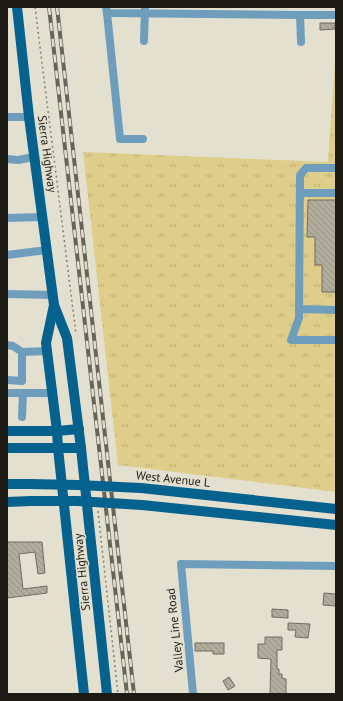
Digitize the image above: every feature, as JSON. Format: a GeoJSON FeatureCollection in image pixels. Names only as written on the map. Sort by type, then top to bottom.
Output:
{"type":"FeatureCollection","features":[{"type":"Feature","properties":{"kind":"main road","name":"Sierra Highway"},"geometry":{"type":"LineString","coordinates":[[17,7],[29,117],[53,300],[67,338],[79,429],[107,694]]}},
{"type":"Feature","properties":{"kind":"main road","name":"Sierra Highway"},"geometry":{"type":"LineString","coordinates":[[53,300],[46,343],[57,431],[84,694]]}},
{"type":"Feature","properties":{"kind":"main road"},"geometry":{"type":"LineString","coordinates":[[7,431],[57,431],[79,429]]}},
{"type":"Feature","properties":{"kind":"main road"},"geometry":{"type":"LineString","coordinates":[[7,448],[81,448]]}},
{"type":"Feature","properties":{"kind":"main road","name":"West Avenue L"},"geometry":{"type":"LineString","coordinates":[[7,484],[141,488],[336,509]]}},
{"type":"Feature","properties":{"kind":"main road"},"geometry":{"type":"LineString","coordinates":[[7,502],[77,501],[142,505],[336,525]]}},
{"type":"Feature","properties":{"kind":"street"},"geometry":{"type":"LineString","coordinates":[[143,139],[120,139],[107,10],[336,15]]}},
{"type":"Feature","properties":{"kind":"street"},"geometry":{"type":"LineString","coordinates":[[144,41],[145,10]]}},
{"type":"Feature","properties":{"kind":"street"},"geometry":{"type":"LineString","coordinates":[[300,15],[301,42]]}},
{"type":"Feature","properties":{"kind":"street"},"geometry":{"type":"LineString","coordinates":[[7,117],[29,117]]}},
{"type":"Feature","properties":{"kind":"street"},"geometry":{"type":"LineString","coordinates":[[7,159],[18,160],[34,157]]}},
{"type":"Feature","properties":{"kind":"street"},"geometry":{"type":"LineString","coordinates":[[336,168],[306,168],[300,175],[299,318],[291,340],[336,340]]}},
{"type":"Feature","properties":{"kind":"street"},"geometry":{"type":"LineString","coordinates":[[300,193],[336,193]]}},
{"type":"Feature","properties":{"kind":"street"},"geometry":{"type":"LineString","coordinates":[[7,218],[42,217]]}},
{"type":"Feature","properties":{"kind":"street"},"geometry":{"type":"LineString","coordinates":[[7,255],[47,250]]}},
{"type":"Feature","properties":{"kind":"street"},"geometry":{"type":"LineString","coordinates":[[7,294],[53,300]]}},
{"type":"Feature","properties":{"kind":"street"},"geometry":{"type":"LineString","coordinates":[[299,310],[336,310]]}},
{"type":"Feature","properties":{"kind":"street"},"geometry":{"type":"LineString","coordinates":[[7,345],[13,346],[22,352],[47,351]]}},
{"type":"Feature","properties":{"kind":"street"},"geometry":{"type":"LineString","coordinates":[[7,380],[22,381],[22,352]]}},
{"type":"Feature","properties":{"kind":"street"},"geometry":{"type":"LineString","coordinates":[[7,393],[52,393]]}},
{"type":"Feature","properties":{"kind":"street"},"geometry":{"type":"LineString","coordinates":[[22,417],[23,393]]}},
{"type":"Feature","properties":{"kind":"street","name":"Valley Line Road"},"geometry":{"type":"LineString","coordinates":[[193,694],[181,564],[336,566]]}},
{"type":"Feature","properties":{"kind":"green space"},"geometry":{"type":"Polygon","coordinates":[[[336,46],[336,492],[118,465],[83,152],[328,162],[336,46]]]}},
{"type":"Feature","properties":{"kind":"building"},"geometry":{"type":"Polygon","coordinates":[[[320,23],[335,23],[335,29],[320,30],[320,23]]]}},
{"type":"Feature","properties":{"kind":"building"},"geometry":{"type":"Polygon","coordinates":[[[308,200],[336,200],[336,292],[322,292],[322,265],[315,265],[315,237],[307,237],[308,200]]]}},
{"type":"Feature","properties":{"kind":"building"},"geometry":{"type":"Polygon","coordinates":[[[7,542],[42,542],[45,573],[38,574],[35,552],[19,554],[23,589],[47,586],[47,593],[7,598],[7,542]]]}},
{"type":"Feature","properties":{"kind":"building"},"geometry":{"type":"Polygon","coordinates":[[[324,593],[336,594],[336,606],[323,605],[324,593]]]}},
{"type":"Feature","properties":{"kind":"building"},"geometry":{"type":"Polygon","coordinates":[[[272,609],[288,610],[288,618],[272,617],[272,609]]]}},
{"type":"Feature","properties":{"kind":"building"},"geometry":{"type":"Polygon","coordinates":[[[288,623],[310,624],[308,638],[295,637],[296,630],[288,630],[288,623]]]}},
{"type":"Feature","properties":{"kind":"building"},"geometry":{"type":"Polygon","coordinates":[[[265,637],[282,637],[282,650],[277,650],[277,669],[279,669],[279,674],[282,674],[282,678],[286,679],[286,694],[270,694],[271,659],[258,658],[258,644],[265,644],[265,637]]]}},
{"type":"Feature","properties":{"kind":"building"},"geometry":{"type":"Polygon","coordinates":[[[195,643],[224,643],[224,654],[213,654],[213,651],[195,651],[195,643]]]}},
{"type":"Feature","properties":{"kind":"building"},"geometry":{"type":"Polygon","coordinates":[[[229,677],[235,686],[228,690],[223,681],[229,677]]]}},
{"type":"Feature","properties":{"kind":"railway"},"geometry":{"type":"LineString","coordinates":[[49,7],[127,694]]}},
{"type":"Feature","properties":{"kind":"railway"},"geometry":{"type":"LineString","coordinates":[[57,7],[134,694]]}}]}
